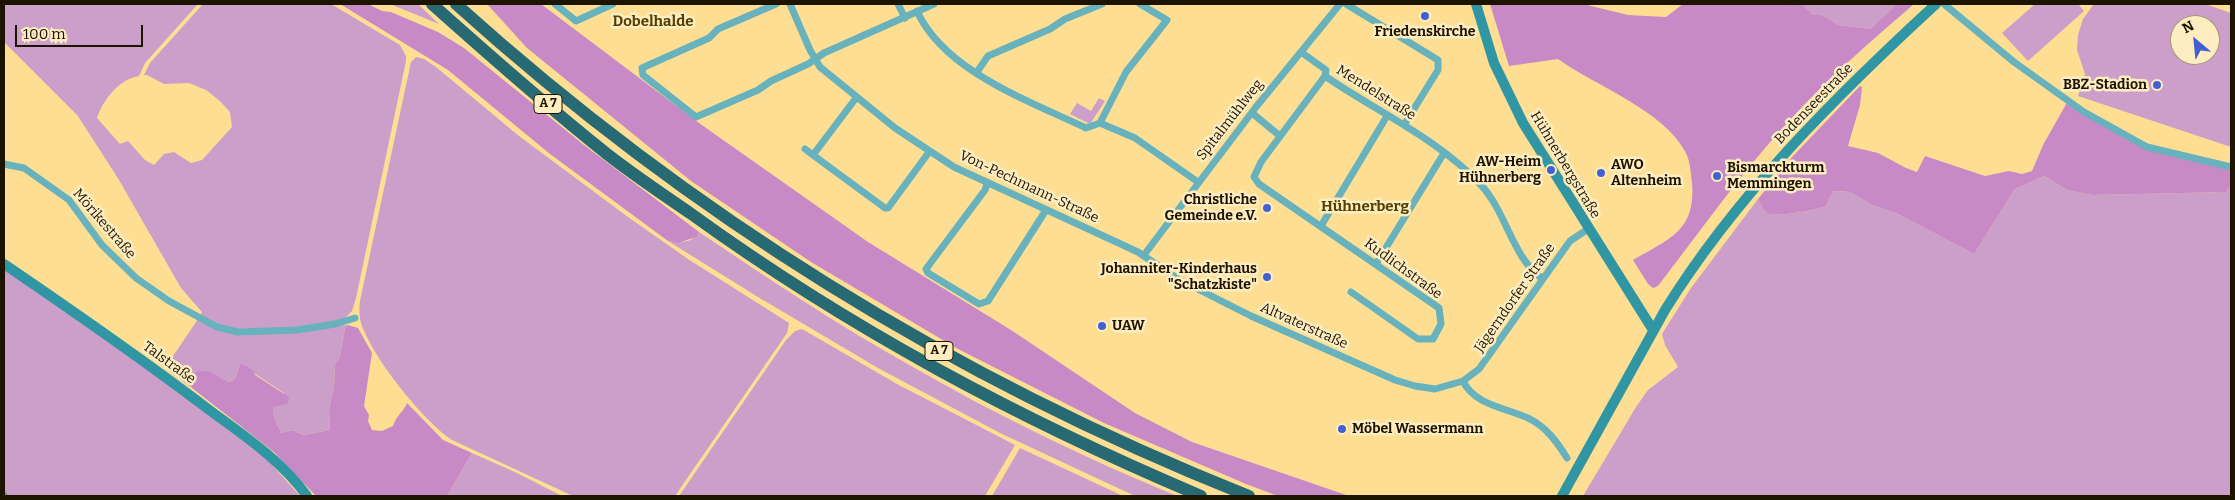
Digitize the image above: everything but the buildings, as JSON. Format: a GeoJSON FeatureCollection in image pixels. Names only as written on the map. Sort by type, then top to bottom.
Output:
{"type":"FeatureCollection","features":[{"type":"Feature","properties":{"kind":"highway","name":"A 7"},"geometry":{"type":"LineString","coordinates":[[432,4],[487,54],[609,155],[722,237],[793,284],[939,372],[1008,408],[1104,455],[1201,496]]}},
{"type":"Feature","properties":{"kind":"highway","name":"A 7"},"geometry":{"type":"LineString","coordinates":[[456,4],[530,68],[651,165],[720,216],[862,306],[1003,386],[1100,434],[1249,496]]}},
{"type":"Feature","properties":{"kind":"street"},"geometry":{"type":"LineString","coordinates":[[555,4],[576,20],[613,4]]}},
{"type":"Feature","properties":{"kind":"street"},"geometry":{"type":"LineString","coordinates":[[776,4],[718,28],[709,38],[642,68],[643,76],[696,118],[758,90],[770,80],[824,53],[934,4]]}},
{"type":"Feature","properties":{"kind":"street","name":"Von-Pechmann-Straße"},"geometry":{"type":"LineString","coordinates":[[790,4],[814,59],[820,67],[895,128],[929,152],[987,184],[1144,255]]}},
{"type":"Feature","properties":{"kind":"street"},"geometry":{"type":"LineString","coordinates":[[898,4],[905,18]]}},
{"type":"Feature","properties":{"kind":"street"},"geometry":{"type":"LineString","coordinates":[[977,72],[988,56],[1050,29],[1064,19],[1102,4]]}},
{"type":"Feature","properties":{"kind":"street"},"geometry":{"type":"LineString","coordinates":[[1100,123],[1126,72],[1167,20],[1140,4]]}},
{"type":"Feature","properties":{"kind":"street","name":"Spitalmühlweg"},"geometry":{"type":"LineString","coordinates":[[1144,255],[1198,182],[1340,4]]}},
{"type":"Feature","properties":{"kind":"street"},"geometry":{"type":"LineString","coordinates":[[1346,4],[1435,56],[1438,60],[1438,70],[1404,125]]}},
{"type":"Feature","properties":{"kind":"street","name":"Hühnerbergstraße"},"geometry":{"type":"LineString","coordinates":[[1476,4],[1494,63],[1523,123],[1653,330]]}},
{"type":"Feature","properties":{"kind":"street","name":"Bodenseestraße"},"geometry":{"type":"LineString","coordinates":[[1562,496],[1653,330],[1679,288],[1770,170],[1860,75],[1936,4]]}},
{"type":"Feature","properties":{"kind":"street"},"geometry":{"type":"LineString","coordinates":[[1944,4],[2014,62],[2084,112],[2147,147],[2231,167]]}},
{"type":"Feature","properties":{"kind":"street"},"geometry":{"type":"LineString","coordinates":[[917,11],[923,25],[943,49],[1000,87],[1086,128],[1100,123],[1135,138],[1198,182]]}},
{"type":"Feature","properties":{"kind":"street","name":"Mendelstraße"},"geometry":{"type":"LineString","coordinates":[[1301,52],[1326,70],[1325,76],[1404,125],[1444,154],[1483,187],[1495,203],[1528,267],[1544,279]]}},
{"type":"Feature","properties":{"kind":"street"},"geometry":{"type":"LineString","coordinates":[[1252,113],[1280,136],[1325,76]]}},
{"type":"Feature","properties":{"kind":"street"},"geometry":{"type":"LineString","coordinates":[[813,155],[856,98]]}},
{"type":"Feature","properties":{"kind":"street"},"geometry":{"type":"LineString","coordinates":[[1321,226],[1387,116]]}},
{"type":"Feature","properties":{"kind":"street","name":"Kudlichstraße"},"geometry":{"type":"LineString","coordinates":[[1280,136],[1255,172],[1254,177],[1259,184],[1439,308],[1441,324],[1433,339],[1418,339],[1351,292]]}},
{"type":"Feature","properties":{"kind":"street"},"geometry":{"type":"LineString","coordinates":[[805,149],[885,208],[888,208],[929,152]]}},
{"type":"Feature","properties":{"kind":"street"},"geometry":{"type":"LineString","coordinates":[[1376,264],[1444,154]]}},
{"type":"Feature","properties":{"kind":"street","name":"Mörikestraße"},"geometry":{"type":"LineString","coordinates":[[4,164],[24,168],[69,200],[102,245],[136,278],[170,301],[218,327],[238,332],[297,330],[335,324],[355,318]]}},
{"type":"Feature","properties":{"kind":"street"},"geometry":{"type":"LineString","coordinates":[[987,184],[985,190],[926,269],[928,273],[979,304],[988,301],[1046,210]]}},
{"type":"Feature","properties":{"kind":"street","name":"Jägerndorfer Straße"},"geometry":{"type":"LineString","coordinates":[[1463,381],[1479,369],[1487,359],[1570,241],[1588,229]]}},
{"type":"Feature","properties":{"kind":"street","name":"Altvaterstraße"},"geometry":{"type":"LineString","coordinates":[[1144,255],[1178,279],[1250,316],[1395,380],[1435,389],[1463,381]]}},
{"type":"Feature","properties":{"kind":"street","name":"Talstraße"},"geometry":{"type":"LineString","coordinates":[[4,264],[133,354],[264,451],[307,496]]}},
{"type":"Feature","properties":{"kind":"street"},"geometry":{"type":"LineString","coordinates":[[1463,381],[1469,391],[1479,398],[1528,418],[1545,429],[1557,442],[1567,458]]}},
{"type":"Feature","properties":{"kind":"shaded area"},"geometry":{"type":"Polygon","coordinates":[[[4,4],[198,4],[145,63],[139,76],[125,81],[113,91],[103,104],[97,118],[120,144],[128,141],[145,160],[154,165],[164,154],[174,152],[191,163],[202,160],[232,127],[230,112],[206,90],[189,83],[164,84],[144,75],[150,63],[203,4],[331,4],[400,45],[406,56],[406,61],[352,311],[343,320],[288,328],[227,329],[200,316],[202,312],[181,288],[119,180],[78,116],[4,42],[4,4]]]}},
{"type":"Feature","properties":{"kind":"shaded area"},"geometry":{"type":"Polygon","coordinates":[[[340,4],[368,4],[382,11],[391,12],[438,32],[464,48],[584,145],[699,232],[696,237],[678,243],[668,241],[550,154],[448,70],[340,4]]]}},
{"type":"Feature","properties":{"kind":"shaded area"},"geometry":{"type":"Polygon","coordinates":[[[390,4],[418,4],[439,24],[390,4]]]}},
{"type":"Feature","properties":{"kind":"shaded area"},"geometry":{"type":"Polygon","coordinates":[[[487,4],[541,4],[699,123],[868,242],[1011,330],[1135,413],[1192,442],[1349,496],[1278,496],[1246,484],[1104,423],[958,349],[811,262],[691,181],[527,48],[487,4]]]}},
{"type":"Feature","properties":{"kind":"shaded area"},"geometry":{"type":"Polygon","coordinates":[[[1490,4],[1583,4],[1628,15],[1666,17],[1683,4],[1802,4],[1813,15],[1822,15],[1839,25],[1870,29],[1897,4],[1914,4],[1834,75],[1789,121],[1738,181],[1658,286],[1653,288],[1648,284],[1633,260],[1669,239],[1685,223],[1690,212],[1692,199],[1691,172],[1686,153],[1676,138],[1646,111],[1558,59],[1509,66],[1490,4]]]}},
{"type":"Feature","properties":{"kind":"shaded area"},"geometry":{"type":"Polygon","coordinates":[[[1802,4],[1897,4],[1870,29],[1839,25],[1822,15],[1813,15],[1802,4]]]}},
{"type":"Feature","properties":{"kind":"shaded area"},"geometry":{"type":"Polygon","coordinates":[[[2035,4],[2078,4],[2084,11],[2028,61],[2002,33],[2035,4]]]}},
{"type":"Feature","properties":{"kind":"shaded area","name":"BBZ-Stadion"},"geometry":{"type":"Polygon","coordinates":[[[2094,4],[2205,4],[2231,13],[2231,147],[2078,96],[2085,74],[2077,50],[2078,35],[2083,19],[2094,4]]]}},
{"type":"Feature","properties":{"kind":"shaded area"},"geometry":{"type":"Polygon","coordinates":[[[416,57],[424,59],[436,67],[519,136],[628,217],[688,259],[789,323],[787,333],[675,496],[573,496],[452,440],[440,431],[413,404],[376,353],[361,323],[360,301],[411,62],[416,57]]]}},
{"type":"Feature","properties":{"kind":"shaded area"},"geometry":{"type":"Polygon","coordinates":[[[1860,86],[1862,87],[1860,105],[1848,146],[1878,153],[1917,172],[1925,156],[1985,176],[2009,171],[2022,174],[2032,171],[2043,145],[2069,99],[2148,145],[2231,165],[2231,183],[2227,192],[2092,195],[2067,190],[2044,176],[2015,189],[1974,254],[1898,214],[1872,205],[1850,192],[1833,191],[1826,206],[1798,213],[1775,215],[1768,213],[1762,208],[1758,199],[1793,156],[1860,86]]]}},
{"type":"Feature","properties":{"kind":"shaded area"},"geometry":{"type":"Polygon","coordinates":[[[1099,98],[1105,101],[1090,124],[1070,114],[1077,103],[1091,111],[1099,98]]]}},
{"type":"Feature","properties":{"kind":"shaded area"},"geometry":{"type":"Polygon","coordinates":[[[2044,176],[2067,190],[2092,195],[2227,192],[2231,183],[2231,496],[1583,496],[1648,390],[1678,367],[1665,345],[1662,334],[1691,288],[1758,199],[1768,213],[1782,215],[1826,206],[1833,191],[1850,192],[1872,205],[1898,214],[1974,254],[2015,189],[2044,176]]]}},
{"type":"Feature","properties":{"kind":"shaded area"},"geometry":{"type":"Polygon","coordinates":[[[699,232],[831,319],[977,403],[1043,436],[1177,496],[1135,496],[1000,433],[878,368],[668,241],[681,242],[689,240],[699,232]]]}},
{"type":"Feature","properties":{"kind":"shaded area"},"geometry":{"type":"Polygon","coordinates":[[[4,268],[187,398],[265,457],[300,496],[4,496],[4,268]]]}},
{"type":"Feature","properties":{"kind":"shaded area"},"geometry":{"type":"Polygon","coordinates":[[[198,319],[221,330],[348,325],[345,328],[340,356],[335,365],[334,387],[329,409],[330,430],[304,435],[292,430],[281,433],[273,415],[273,406],[287,404],[284,393],[240,364],[235,379],[229,382],[218,377],[190,381],[192,388],[165,368],[198,319]]]}},
{"type":"Feature","properties":{"kind":"shaded area"},"geometry":{"type":"Polygon","coordinates":[[[348,325],[358,328],[372,353],[364,406],[369,415],[368,421],[372,430],[382,431],[393,426],[407,403],[443,440],[472,453],[447,496],[316,496],[274,452],[192,388],[191,375],[196,372],[210,372],[229,382],[235,379],[240,364],[249,368],[255,375],[289,397],[288,404],[273,407],[273,415],[281,433],[292,430],[304,435],[330,430],[329,409],[334,387],[335,365],[340,356],[345,328],[348,325]]]}},
{"type":"Feature","properties":{"kind":"shaded area"},"geometry":{"type":"Polygon","coordinates":[[[802,329],[897,384],[1015,445],[985,496],[679,496],[786,340],[795,331],[802,329]]]}},
{"type":"Feature","properties":{"kind":"shaded area"},"geometry":{"type":"Polygon","coordinates":[[[1020,448],[1123,496],[992,496],[1020,448]]]}},
{"type":"Feature","properties":{"kind":"shaded area"},"geometry":{"type":"Polygon","coordinates":[[[472,453],[515,472],[562,496],[447,496],[472,453]]]}},
{"type":"Feature","properties":{"kind":"waterway"},"geometry":{"type":"LineString","coordinates":[[4,491],[7,496]]}},
{"type":"Feature","properties":{"kind":"place","name":"Friedenskirche"},"geometry":{"type":"Point","coordinates":[1425,16]}},
{"type":"Feature","properties":{"kind":"place","name":"BBZ-Stadion"},"geometry":{"type":"Point","coordinates":[2157,85]}},
{"type":"Feature","properties":{"kind":"place","name":"AW-Heim Hühnerberg"},"geometry":{"type":"Point","coordinates":[1551,170]}},
{"type":"Feature","properties":{"kind":"place","name":"AWO Altenheim"},"geometry":{"type":"Point","coordinates":[1601,173]}},
{"type":"Feature","properties":{"kind":"place","name":"Bismarckturm Memmingen"},"geometry":{"type":"Point","coordinates":[1717,176]}},
{"type":"Feature","properties":{"kind":"place","name":"Christliche Gemeinde e.V."},"geometry":{"type":"Point","coordinates":[1267,208]}},
{"type":"Feature","properties":{"kind":"place","name":"Johanniter-Kinderhaus \"Schatzkiste\""},"geometry":{"type":"Point","coordinates":[1267,277]}},
{"type":"Feature","properties":{"kind":"place","name":"UAW"},"geometry":{"type":"Point","coordinates":[1102,326]}},
{"type":"Feature","properties":{"kind":"place","name":"Möbel Wassermann"},"geometry":{"type":"Point","coordinates":[1342,429]}},
{"type":"Feature","properties":{"kind":"district","name":"Dobelhalde"},"geometry":{"type":"Point","coordinates":[653,22]}},
{"type":"Feature","properties":{"kind":"district","name":"Hühnerberg"},"geometry":{"type":"Point","coordinates":[1365,207]}}]}
